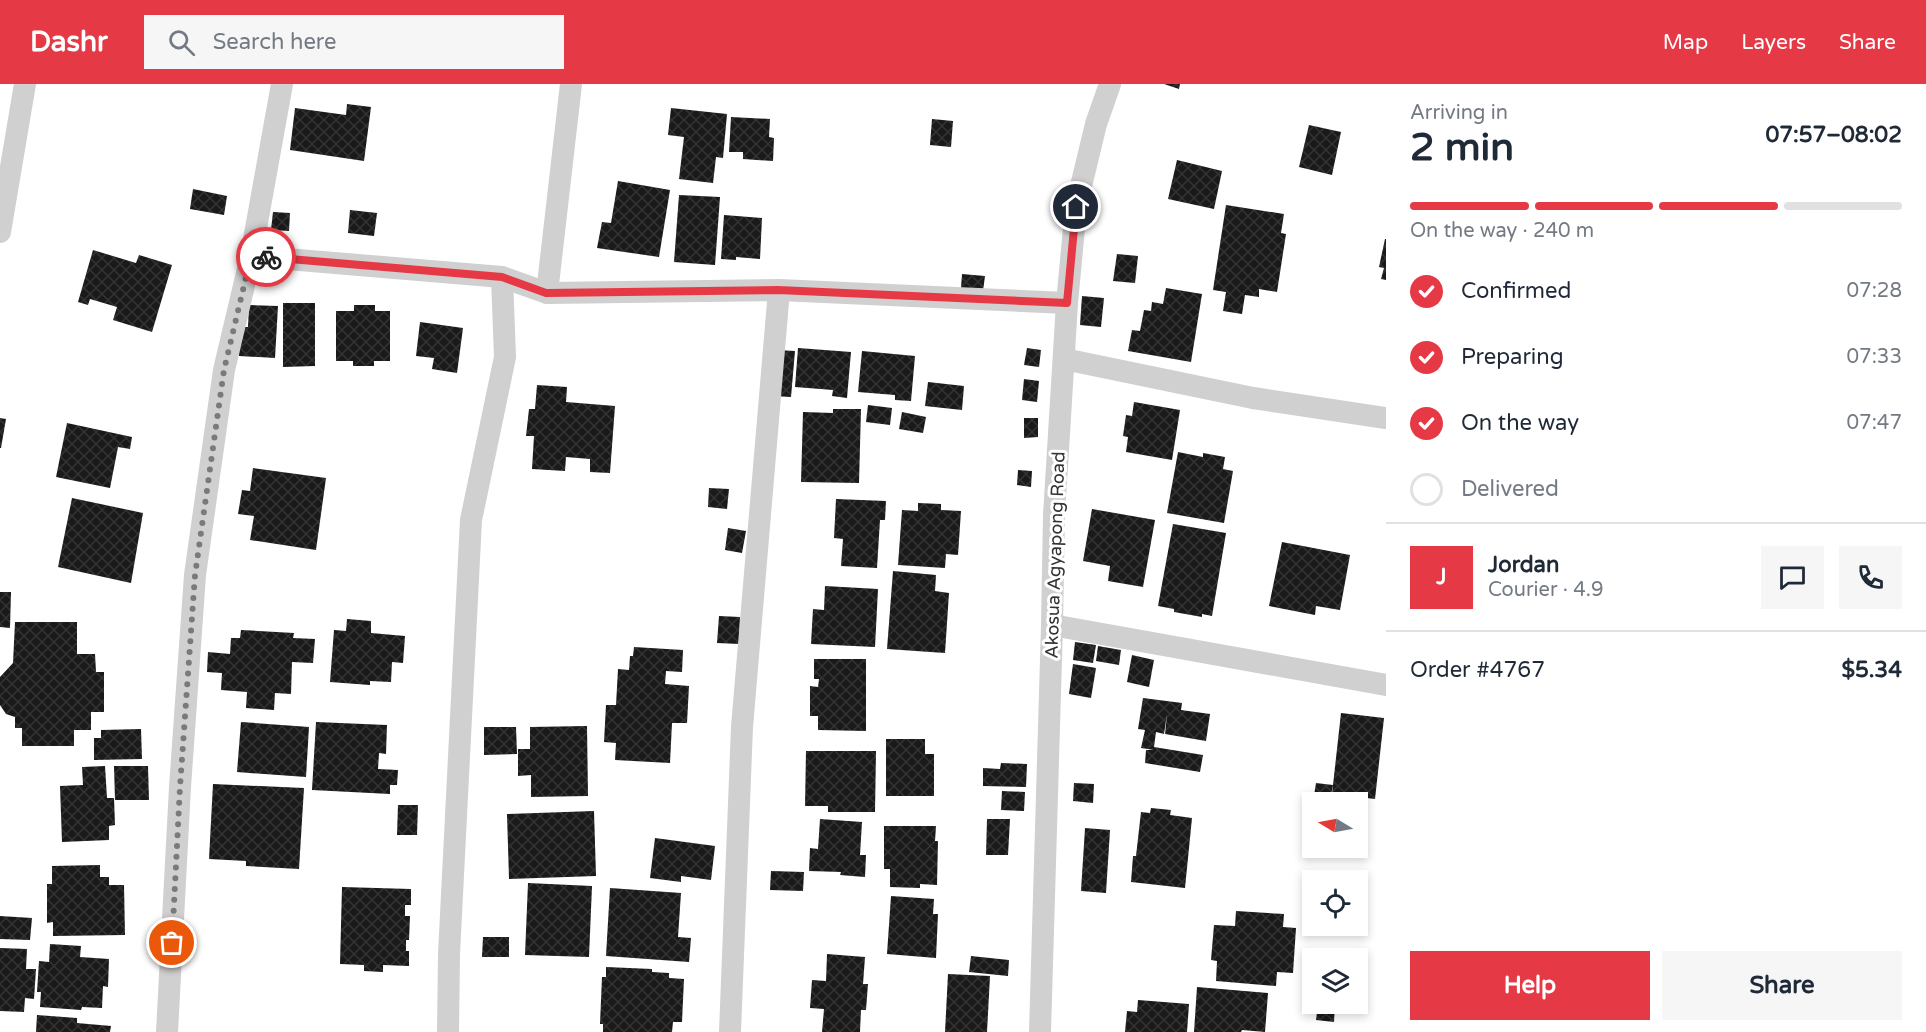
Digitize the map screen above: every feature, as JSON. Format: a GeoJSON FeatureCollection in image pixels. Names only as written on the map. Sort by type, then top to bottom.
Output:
{"type":"FeatureCollection","features":[{"type":"Feature","properties":{"kind":"street"},"geometry":{"type":"LineString","coordinates":[[0,232],[26,84]]}},
{"type":"Feature","properties":{"kind":"street"},"geometry":{"type":"LineString","coordinates":[[168,1032],[180,787],[195,575],[224,370],[251,256],[282,84]]}},
{"type":"Feature","properties":{"kind":"street"},"geometry":{"type":"LineString","coordinates":[[546,293],[571,84]]}},
{"type":"Feature","properties":{"kind":"street","name":"Akosua Agyapong Road"},"geometry":{"type":"LineString","coordinates":[[1040,1032],[1054,515],[1067,303],[1076,207],[1096,124],[1110,84]]}},
{"type":"Feature","properties":{"kind":"street"},"geometry":{"type":"LineString","coordinates":[[251,256],[502,277],[546,293],[778,290],[1067,303]]}},
{"type":"Feature","properties":{"kind":"street"},"geometry":{"type":"LineString","coordinates":[[448,1032],[449,954],[471,520],[506,357],[502,277]]}},
{"type":"Feature","properties":{"kind":"street"},"geometry":{"type":"LineString","coordinates":[[730,1032],[742,727],[778,290]]}},
{"type":"Feature","properties":{"kind":"street"},"geometry":{"type":"LineString","coordinates":[[1064,359],[1253,398],[1386,418]]}},
{"type":"Feature","properties":{"kind":"street"},"geometry":{"type":"LineString","coordinates":[[1052,624],[1386,685]]}},
{"type":"Feature","properties":{"kind":"building"},"geometry":{"type":"Polygon","coordinates":[[[1164,84],[1180,84],[1179,89],[1164,84]]]}},
{"type":"Feature","properties":{"kind":"building"},"geometry":{"type":"Polygon","coordinates":[[[347,104],[371,107],[364,161],[290,150],[295,108],[346,115],[347,104]]]}},
{"type":"Feature","properties":{"kind":"building"},"geometry":{"type":"Polygon","coordinates":[[[671,108],[727,114],[723,158],[716,157],[713,183],[679,179],[684,137],[668,135],[671,108]]]}},
{"type":"Feature","properties":{"kind":"building"},"geometry":{"type":"Polygon","coordinates":[[[731,117],[770,119],[769,137],[774,138],[773,161],[743,159],[743,152],[729,152],[731,117]]]}},
{"type":"Feature","properties":{"kind":"building"},"geometry":{"type":"Polygon","coordinates":[[[932,119],[953,121],[951,147],[930,145],[932,119]]]}},
{"type":"Feature","properties":{"kind":"building"},"geometry":{"type":"Polygon","coordinates":[[[1309,125],[1341,132],[1332,175],[1299,167],[1309,125]]]}},
{"type":"Feature","properties":{"kind":"building"},"geometry":{"type":"Polygon","coordinates":[[[1177,160],[1222,171],[1214,209],[1168,199],[1177,160]]]}},
{"type":"Feature","properties":{"kind":"building"},"geometry":{"type":"Polygon","coordinates":[[[618,181],[670,190],[659,257],[597,248],[602,222],[611,223],[618,181]]]}},
{"type":"Feature","properties":{"kind":"building"},"geometry":{"type":"Polygon","coordinates":[[[193,189],[227,196],[224,215],[190,209],[193,189]]]}},
{"type":"Feature","properties":{"kind":"building"},"geometry":{"type":"Polygon","coordinates":[[[679,195],[720,197],[715,265],[674,262],[679,195]]]}},
{"type":"Feature","properties":{"kind":"building"},"geometry":{"type":"Polygon","coordinates":[[[1226,205],[1284,214],[1281,233],[1286,234],[1277,292],[1259,289],[1259,297],[1245,295],[1242,314],[1223,311],[1226,292],[1213,290],[1226,205]]]}},
{"type":"Feature","properties":{"kind":"building"},"geometry":{"type":"Polygon","coordinates":[[[350,210],[377,213],[374,236],[348,233],[350,210]]]}},
{"type":"Feature","properties":{"kind":"building"},"geometry":{"type":"Polygon","coordinates":[[[273,212],[290,213],[289,231],[271,230],[273,212]]]}},
{"type":"Feature","properties":{"kind":"building"},"geometry":{"type":"Polygon","coordinates":[[[724,215],[762,218],[760,259],[736,257],[736,260],[721,259],[724,215]]]}},
{"type":"Feature","properties":{"kind":"building"},"geometry":{"type":"Polygon","coordinates":[[[1385,239],[1386,280],[1381,279],[1384,268],[1379,267],[1385,239]]]}},
{"type":"Feature","properties":{"kind":"building"},"geometry":{"type":"Polygon","coordinates":[[[93,250],[136,263],[139,255],[172,265],[152,332],[113,320],[117,307],[90,299],[88,305],[78,302],[93,250]]]}},
{"type":"Feature","properties":{"kind":"building"},"geometry":{"type":"Polygon","coordinates":[[[1117,254],[1138,256],[1135,283],[1113,281],[1117,254]]]}},
{"type":"Feature","properties":{"kind":"building"},"geometry":{"type":"Polygon","coordinates":[[[962,274],[985,276],[983,291],[961,288],[962,274]]]}},
{"type":"Feature","properties":{"kind":"building"},"geometry":{"type":"Polygon","coordinates":[[[1166,288],[1202,294],[1191,362],[1128,351],[1132,330],[1140,331],[1144,310],[1151,311],[1152,302],[1163,304],[1166,288]]]}},
{"type":"Feature","properties":{"kind":"building"},"geometry":{"type":"Polygon","coordinates":[[[1082,296],[1104,298],[1101,327],[1080,325],[1082,296]]]}},
{"type":"Feature","properties":{"kind":"building"},"geometry":{"type":"Polygon","coordinates":[[[283,303],[315,303],[315,366],[283,367],[283,303]]]}},
{"type":"Feature","properties":{"kind":"building"},"geometry":{"type":"Polygon","coordinates":[[[249,305],[278,306],[275,358],[239,356],[240,327],[248,327],[249,305]]]}},
{"type":"Feature","properties":{"kind":"building"},"geometry":{"type":"Polygon","coordinates":[[[354,305],[375,305],[375,311],[390,311],[390,361],[374,361],[374,366],[353,366],[353,361],[336,361],[336,311],[354,311],[354,305]]]}},
{"type":"Feature","properties":{"kind":"building"},"geometry":{"type":"Polygon","coordinates":[[[420,322],[463,328],[457,373],[432,369],[434,358],[416,356],[420,322]]]}},
{"type":"Feature","properties":{"kind":"building"},"geometry":{"type":"Polygon","coordinates":[[[798,348],[851,352],[847,398],[832,396],[833,390],[795,387],[798,348]]]}},
{"type":"Feature","properties":{"kind":"building"},"geometry":{"type":"Polygon","coordinates":[[[1027,348],[1041,350],[1039,367],[1024,365],[1027,348]]]}},
{"type":"Feature","properties":{"kind":"building"},"geometry":{"type":"Polygon","coordinates":[[[777,350],[795,351],[791,397],[773,396],[777,350]]]}},
{"type":"Feature","properties":{"kind":"building"},"geometry":{"type":"Polygon","coordinates":[[[862,351],[915,356],[911,401],[895,400],[895,395],[858,392],[862,351]]]}},
{"type":"Feature","properties":{"kind":"building"},"geometry":{"type":"Polygon","coordinates":[[[1024,379],[1039,381],[1037,402],[1022,400],[1024,379]]]}},
{"type":"Feature","properties":{"kind":"building"},"geometry":{"type":"Polygon","coordinates":[[[928,382],[964,386],[962,410],[925,406],[928,382]]]}},
{"type":"Feature","properties":{"kind":"building"},"geometry":{"type":"Polygon","coordinates":[[[537,385],[567,387],[566,402],[615,406],[610,473],[590,472],[590,459],[566,457],[565,471],[532,469],[534,436],[526,436],[529,409],[535,409],[537,385]]]}},
{"type":"Feature","properties":{"kind":"building"},"geometry":{"type":"Polygon","coordinates":[[[1134,402],[1180,410],[1172,460],[1126,452],[1128,437],[1123,436],[1126,415],[1132,416],[1134,402]]]}},
{"type":"Feature","properties":{"kind":"building"},"geometry":{"type":"Polygon","coordinates":[[[868,405],[892,408],[890,425],[866,422],[868,405]]]}},
{"type":"Feature","properties":{"kind":"building"},"geometry":{"type":"Polygon","coordinates":[[[833,409],[861,409],[859,483],[801,482],[803,412],[833,413],[833,409]]]}},
{"type":"Feature","properties":{"kind":"building"},"geometry":{"type":"Polygon","coordinates":[[[902,412],[926,417],[923,433],[899,429],[902,412]]]}},
{"type":"Feature","properties":{"kind":"building"},"geometry":{"type":"Polygon","coordinates":[[[0,418],[6,419],[1,448],[0,448],[0,418]]]}},
{"type":"Feature","properties":{"kind":"building"},"geometry":{"type":"Polygon","coordinates":[[[1024,418],[1038,418],[1038,437],[1024,438],[1024,418]]]}},
{"type":"Feature","properties":{"kind":"building"},"geometry":{"type":"Polygon","coordinates":[[[67,423],[132,437],[130,449],[118,447],[110,488],[56,477],[67,423]]]}},
{"type":"Feature","properties":{"kind":"building"},"geometry":{"type":"Polygon","coordinates":[[[1178,452],[1203,457],[1203,453],[1225,457],[1223,469],[1233,471],[1224,523],[1167,513],[1178,452]]]}},
{"type":"Feature","properties":{"kind":"building"},"geometry":{"type":"Polygon","coordinates":[[[253,468],[326,478],[316,550],[250,540],[254,516],[238,514],[242,490],[250,491],[253,468]]]}},
{"type":"Feature","properties":{"kind":"building"},"geometry":{"type":"Polygon","coordinates":[[[1018,470],[1032,471],[1031,487],[1017,485],[1018,470]]]}},
{"type":"Feature","properties":{"kind":"building"},"geometry":{"type":"Polygon","coordinates":[[[709,488],[729,489],[727,509],[708,507],[709,488]]]}},
{"type":"Feature","properties":{"kind":"building"},"geometry":{"type":"Polygon","coordinates":[[[72,498],[143,513],[131,583],[58,567],[72,498]]]}},
{"type":"Feature","properties":{"kind":"building"},"geometry":{"type":"Polygon","coordinates":[[[836,499],[886,501],[885,520],[880,520],[877,568],[841,566],[843,539],[834,538],[836,499]]]}},
{"type":"Feature","properties":{"kind":"building"},"geometry":{"type":"Polygon","coordinates":[[[918,503],[941,504],[941,510],[961,511],[958,555],[946,554],[945,568],[898,565],[902,510],[918,511],[918,503]]]}},
{"type":"Feature","properties":{"kind":"building"},"geometry":{"type":"Polygon","coordinates":[[[1092,509],[1155,520],[1143,587],[1108,581],[1110,566],[1083,561],[1092,509]]]}},
{"type":"Feature","properties":{"kind":"building"},"geometry":{"type":"Polygon","coordinates":[[[1173,524],[1226,533],[1212,616],[1202,614],[1202,617],[1174,612],[1174,609],[1158,606],[1173,524]]]}},
{"type":"Feature","properties":{"kind":"building"},"geometry":{"type":"Polygon","coordinates":[[[728,528],[746,531],[742,553],[725,550],[728,528]]]}},
{"type":"Feature","properties":{"kind":"building"},"geometry":{"type":"Polygon","coordinates":[[[1282,542],[1350,555],[1340,610],[1316,606],[1315,615],[1269,606],[1282,542]]]}},
{"type":"Feature","properties":{"kind":"building"},"geometry":{"type":"Polygon","coordinates":[[[893,571],[936,575],[935,591],[949,593],[945,653],[887,649],[893,571]]]}},
{"type":"Feature","properties":{"kind":"building"},"geometry":{"type":"Polygon","coordinates":[[[825,586],[878,589],[875,647],[811,644],[813,609],[824,610],[825,586]]]}},
{"type":"Feature","properties":{"kind":"building"},"geometry":{"type":"Polygon","coordinates":[[[0,592],[11,592],[10,628],[0,627],[0,592]]]}},
{"type":"Feature","properties":{"kind":"building"},"geometry":{"type":"Polygon","coordinates":[[[719,616],[740,617],[739,644],[717,643],[719,616]]]}},
{"type":"Feature","properties":{"kind":"building"},"geometry":{"type":"Polygon","coordinates":[[[347,619],[371,621],[371,633],[405,636],[403,663],[392,662],[391,682],[370,681],[370,685],[330,682],[334,630],[346,631],[347,619]]]}},
{"type":"Feature","properties":{"kind":"building"},"geometry":{"type":"Polygon","coordinates":[[[15,622],[77,622],[77,654],[95,654],[96,672],[104,672],[104,712],[91,712],[91,730],[74,730],[74,746],[22,746],[22,728],[15,728],[15,717],[6,714],[0,705],[0,677],[13,663],[15,622]]]}},
{"type":"Feature","properties":{"kind":"building"},"geometry":{"type":"Polygon","coordinates":[[[241,630],[294,633],[293,638],[315,639],[313,663],[292,662],[291,694],[275,693],[274,710],[246,708],[247,692],[221,690],[222,673],[207,672],[208,652],[230,654],[231,638],[240,638],[241,630]]]}},
{"type":"Feature","properties":{"kind":"building"},"geometry":{"type":"Polygon","coordinates":[[[1075,642],[1096,645],[1093,663],[1073,660],[1075,642]]]}},
{"type":"Feature","properties":{"kind":"building"},"geometry":{"type":"Polygon","coordinates":[[[1098,646],[1121,650],[1119,665],[1096,661],[1098,646]]]}},
{"type":"Feature","properties":{"kind":"building"},"geometry":{"type":"Polygon","coordinates":[[[634,647],[683,650],[682,672],[666,671],[665,684],[689,686],[687,723],[672,723],[670,763],[615,760],[616,743],[604,742],[606,705],[616,705],[618,669],[629,670],[630,656],[633,656],[634,647]]]}},
{"type":"Feature","properties":{"kind":"building"},"geometry":{"type":"Polygon","coordinates":[[[1132,655],[1154,660],[1149,687],[1127,682],[1132,655]]]}},
{"type":"Feature","properties":{"kind":"building"},"geometry":{"type":"Polygon","coordinates":[[[814,659],[866,659],[866,731],[818,730],[818,716],[810,716],[810,686],[818,687],[819,679],[814,679],[814,659]]]}},
{"type":"Feature","properties":{"kind":"building"},"geometry":{"type":"Polygon","coordinates":[[[1073,664],[1096,668],[1091,698],[1069,694],[1073,664]]]}},
{"type":"Feature","properties":{"kind":"building"},"geometry":{"type":"Polygon","coordinates":[[[1143,698],[1182,703],[1181,710],[1210,714],[1206,741],[1165,734],[1167,714],[1164,734],[1156,732],[1154,747],[1203,755],[1200,772],[1145,763],[1146,750],[1154,750],[1141,748],[1145,730],[1138,729],[1143,698]]]}},
{"type":"Feature","properties":{"kind":"building"},"geometry":{"type":"Polygon","coordinates":[[[1341,713],[1384,718],[1375,799],[1368,798],[1368,792],[1332,792],[1341,713]]]}},
{"type":"Feature","properties":{"kind":"building"},"geometry":{"type":"Polygon","coordinates":[[[241,722],[309,727],[306,777],[237,772],[241,722]]]}},
{"type":"Feature","properties":{"kind":"building"},"geometry":{"type":"Polygon","coordinates":[[[316,722],[387,725],[386,754],[379,753],[378,769],[398,770],[397,785],[390,785],[390,794],[312,790],[316,722]]]}},
{"type":"Feature","properties":{"kind":"building"},"geometry":{"type":"Polygon","coordinates":[[[587,726],[588,796],[531,797],[531,775],[518,776],[518,749],[530,749],[530,727],[587,726]]]}},
{"type":"Feature","properties":{"kind":"building"},"geometry":{"type":"Polygon","coordinates":[[[484,727],[516,727],[517,754],[484,755],[484,727]]]}},
{"type":"Feature","properties":{"kind":"building"},"geometry":{"type":"Polygon","coordinates":[[[141,729],[142,759],[94,760],[94,738],[101,738],[101,730],[141,729]]]}},
{"type":"Feature","properties":{"kind":"building"},"geometry":{"type":"Polygon","coordinates":[[[886,739],[925,739],[925,754],[934,754],[934,796],[886,796],[886,739]]]}},
{"type":"Feature","properties":{"kind":"building"},"geometry":{"type":"Polygon","coordinates":[[[806,751],[876,751],[875,812],[828,812],[828,806],[805,806],[806,751]]]}},
{"type":"Feature","properties":{"kind":"building"},"geometry":{"type":"Polygon","coordinates":[[[1001,763],[1027,764],[1026,787],[983,786],[983,768],[1000,769],[1001,763]]]}},
{"type":"Feature","properties":{"kind":"building"},"geometry":{"type":"Polygon","coordinates":[[[105,766],[107,798],[114,798],[115,825],[109,826],[109,840],[62,842],[60,786],[83,785],[82,767],[105,766]]]}},
{"type":"Feature","properties":{"kind":"building"},"geometry":{"type":"Polygon","coordinates":[[[114,766],[148,766],[149,800],[115,800],[114,766]]]}},
{"type":"Feature","properties":{"kind":"building"},"geometry":{"type":"Polygon","coordinates":[[[1074,783],[1094,784],[1093,803],[1073,801],[1074,783]]]}},
{"type":"Feature","properties":{"kind":"building"},"geometry":{"type":"Polygon","coordinates":[[[1316,783],[1333,785],[1332,792],[1315,792],[1316,783]]]}},
{"type":"Feature","properties":{"kind":"building"},"geometry":{"type":"Polygon","coordinates":[[[213,784],[304,788],[299,869],[246,866],[246,861],[209,859],[213,784]]]}},
{"type":"Feature","properties":{"kind":"building"},"geometry":{"type":"Polygon","coordinates":[[[1002,791],[1025,792],[1024,811],[1001,810],[1002,791]]]}},
{"type":"Feature","properties":{"kind":"building"},"geometry":{"type":"Polygon","coordinates":[[[398,805],[418,805],[417,835],[397,835],[398,805]]]}},
{"type":"Feature","properties":{"kind":"building"},"geometry":{"type":"Polygon","coordinates":[[[1151,808],[1171,810],[1170,815],[1192,818],[1185,888],[1131,882],[1141,812],[1150,813],[1151,808]]]}},
{"type":"Feature","properties":{"kind":"building"},"geometry":{"type":"Polygon","coordinates":[[[594,811],[596,876],[509,879],[507,814],[594,811]]]}},
{"type":"Feature","properties":{"kind":"building"},"geometry":{"type":"Polygon","coordinates":[[[820,819],[862,822],[860,855],[866,855],[865,877],[840,875],[841,872],[809,871],[810,848],[818,849],[820,819]]]}},
{"type":"Feature","properties":{"kind":"building"},"geometry":{"type":"Polygon","coordinates":[[[987,819],[1010,819],[1008,855],[986,855],[987,819]]]}},
{"type":"Feature","properties":{"kind":"building"},"geometry":{"type":"Polygon","coordinates":[[[884,826],[936,826],[937,885],[920,884],[920,888],[890,887],[890,869],[884,869],[884,826]]]}},
{"type":"Feature","properties":{"kind":"building"},"geometry":{"type":"Polygon","coordinates":[[[1085,828],[1110,830],[1106,893],[1081,891],[1085,828]]]}},
{"type":"Feature","properties":{"kind":"building"},"geometry":{"type":"Polygon","coordinates":[[[655,838],[715,846],[711,880],[681,876],[681,882],[650,878],[655,838]]]}},
{"type":"Feature","properties":{"kind":"building"},"geometry":{"type":"Polygon","coordinates":[[[100,865],[100,877],[109,877],[109,885],[124,885],[125,935],[53,936],[53,922],[47,923],[47,884],[52,884],[52,866],[100,865]]]}},
{"type":"Feature","properties":{"kind":"building"},"geometry":{"type":"Polygon","coordinates":[[[771,871],[804,872],[803,891],[770,890],[771,871]]]}},
{"type":"Feature","properties":{"kind":"building"},"geometry":{"type":"Polygon","coordinates":[[[528,883],[592,886],[589,957],[525,955],[528,883]]]}},
{"type":"Feature","properties":{"kind":"building"},"geometry":{"type":"Polygon","coordinates":[[[342,887],[411,889],[411,905],[405,905],[405,916],[410,916],[409,940],[406,940],[409,966],[383,965],[383,972],[364,971],[364,965],[340,964],[342,887]]]}},
{"type":"Feature","properties":{"kind":"building"},"geometry":{"type":"Polygon","coordinates":[[[610,888],[681,893],[678,937],[691,938],[689,962],[606,956],[610,888]]]}},
{"type":"Feature","properties":{"kind":"building"},"geometry":{"type":"Polygon","coordinates":[[[891,896],[934,899],[933,914],[938,914],[936,958],[887,954],[891,896]]]}},
{"type":"Feature","properties":{"kind":"building"},"geometry":{"type":"Polygon","coordinates":[[[1236,911],[1284,914],[1283,927],[1296,928],[1293,973],[1277,972],[1276,986],[1216,981],[1217,961],[1211,960],[1214,925],[1235,926],[1236,911]]]}},
{"type":"Feature","properties":{"kind":"building"},"geometry":{"type":"Polygon","coordinates":[[[0,916],[32,918],[30,940],[0,939],[0,916]]]}},
{"type":"Feature","properties":{"kind":"building"},"geometry":{"type":"Polygon","coordinates":[[[483,937],[509,937],[509,957],[482,957],[483,937]]]}},
{"type":"Feature","properties":{"kind":"building"},"geometry":{"type":"Polygon","coordinates":[[[50,944],[81,946],[80,957],[109,959],[108,987],[103,986],[102,1008],[82,1007],[81,1010],[40,1007],[41,992],[37,992],[39,961],[49,962],[50,944]]]}},
{"type":"Feature","properties":{"kind":"building"},"geometry":{"type":"Polygon","coordinates":[[[0,948],[27,949],[26,969],[36,969],[34,999],[25,998],[24,1012],[0,1011],[0,948]]]}},
{"type":"Feature","properties":{"kind":"building"},"geometry":{"type":"Polygon","coordinates":[[[827,954],[865,957],[863,984],[868,984],[866,1010],[861,1010],[860,1032],[822,1032],[824,1009],[810,1008],[812,980],[826,981],[827,954]]]}},
{"type":"Feature","properties":{"kind":"building"},"geometry":{"type":"Polygon","coordinates":[[[971,956],[1009,960],[1008,976],[969,972],[971,956]]]}},
{"type":"Feature","properties":{"kind":"building"},"geometry":{"type":"Polygon","coordinates":[[[606,967],[652,969],[652,972],[669,973],[669,978],[684,979],[682,1022],[673,1022],[672,1032],[603,1032],[603,1024],[600,1024],[602,977],[606,977],[606,967]]]}},
{"type":"Feature","properties":{"kind":"building"},"geometry":{"type":"Polygon","coordinates":[[[948,974],[990,976],[987,1032],[945,1032],[948,974]]]}},
{"type":"Feature","properties":{"kind":"building"},"geometry":{"type":"Polygon","coordinates":[[[1197,987],[1268,993],[1265,1032],[1242,1030],[1241,1032],[1194,1032],[1197,987]]]}},
{"type":"Feature","properties":{"kind":"building"},"geometry":{"type":"Polygon","coordinates":[[[1138,1000],[1189,1004],[1187,1032],[1125,1032],[1127,1011],[1137,1012],[1138,1000]]]}},
{"type":"Feature","properties":{"kind":"building"},"geometry":{"type":"Polygon","coordinates":[[[1317,1014],[1334,1014],[1334,1022],[1316,1020],[1317,1014]]]}},
{"type":"Feature","properties":{"kind":"building"},"geometry":{"type":"Polygon","coordinates":[[[37,1015],[77,1018],[77,1023],[111,1026],[110,1032],[36,1032],[37,1015]]]}},
{"type":"Feature","properties":{"kind":"way so far"},"geometry":{"type":"LineString","coordinates":[[172,943],[195,575],[224,370],[251,256],[266,257]]}},
{"type":"Feature","properties":{"kind":"route"},"geometry":{"type":"LineString","coordinates":[[266,257],[502,277],[546,293],[778,290],[1067,303],[1076,207]]}}]}
